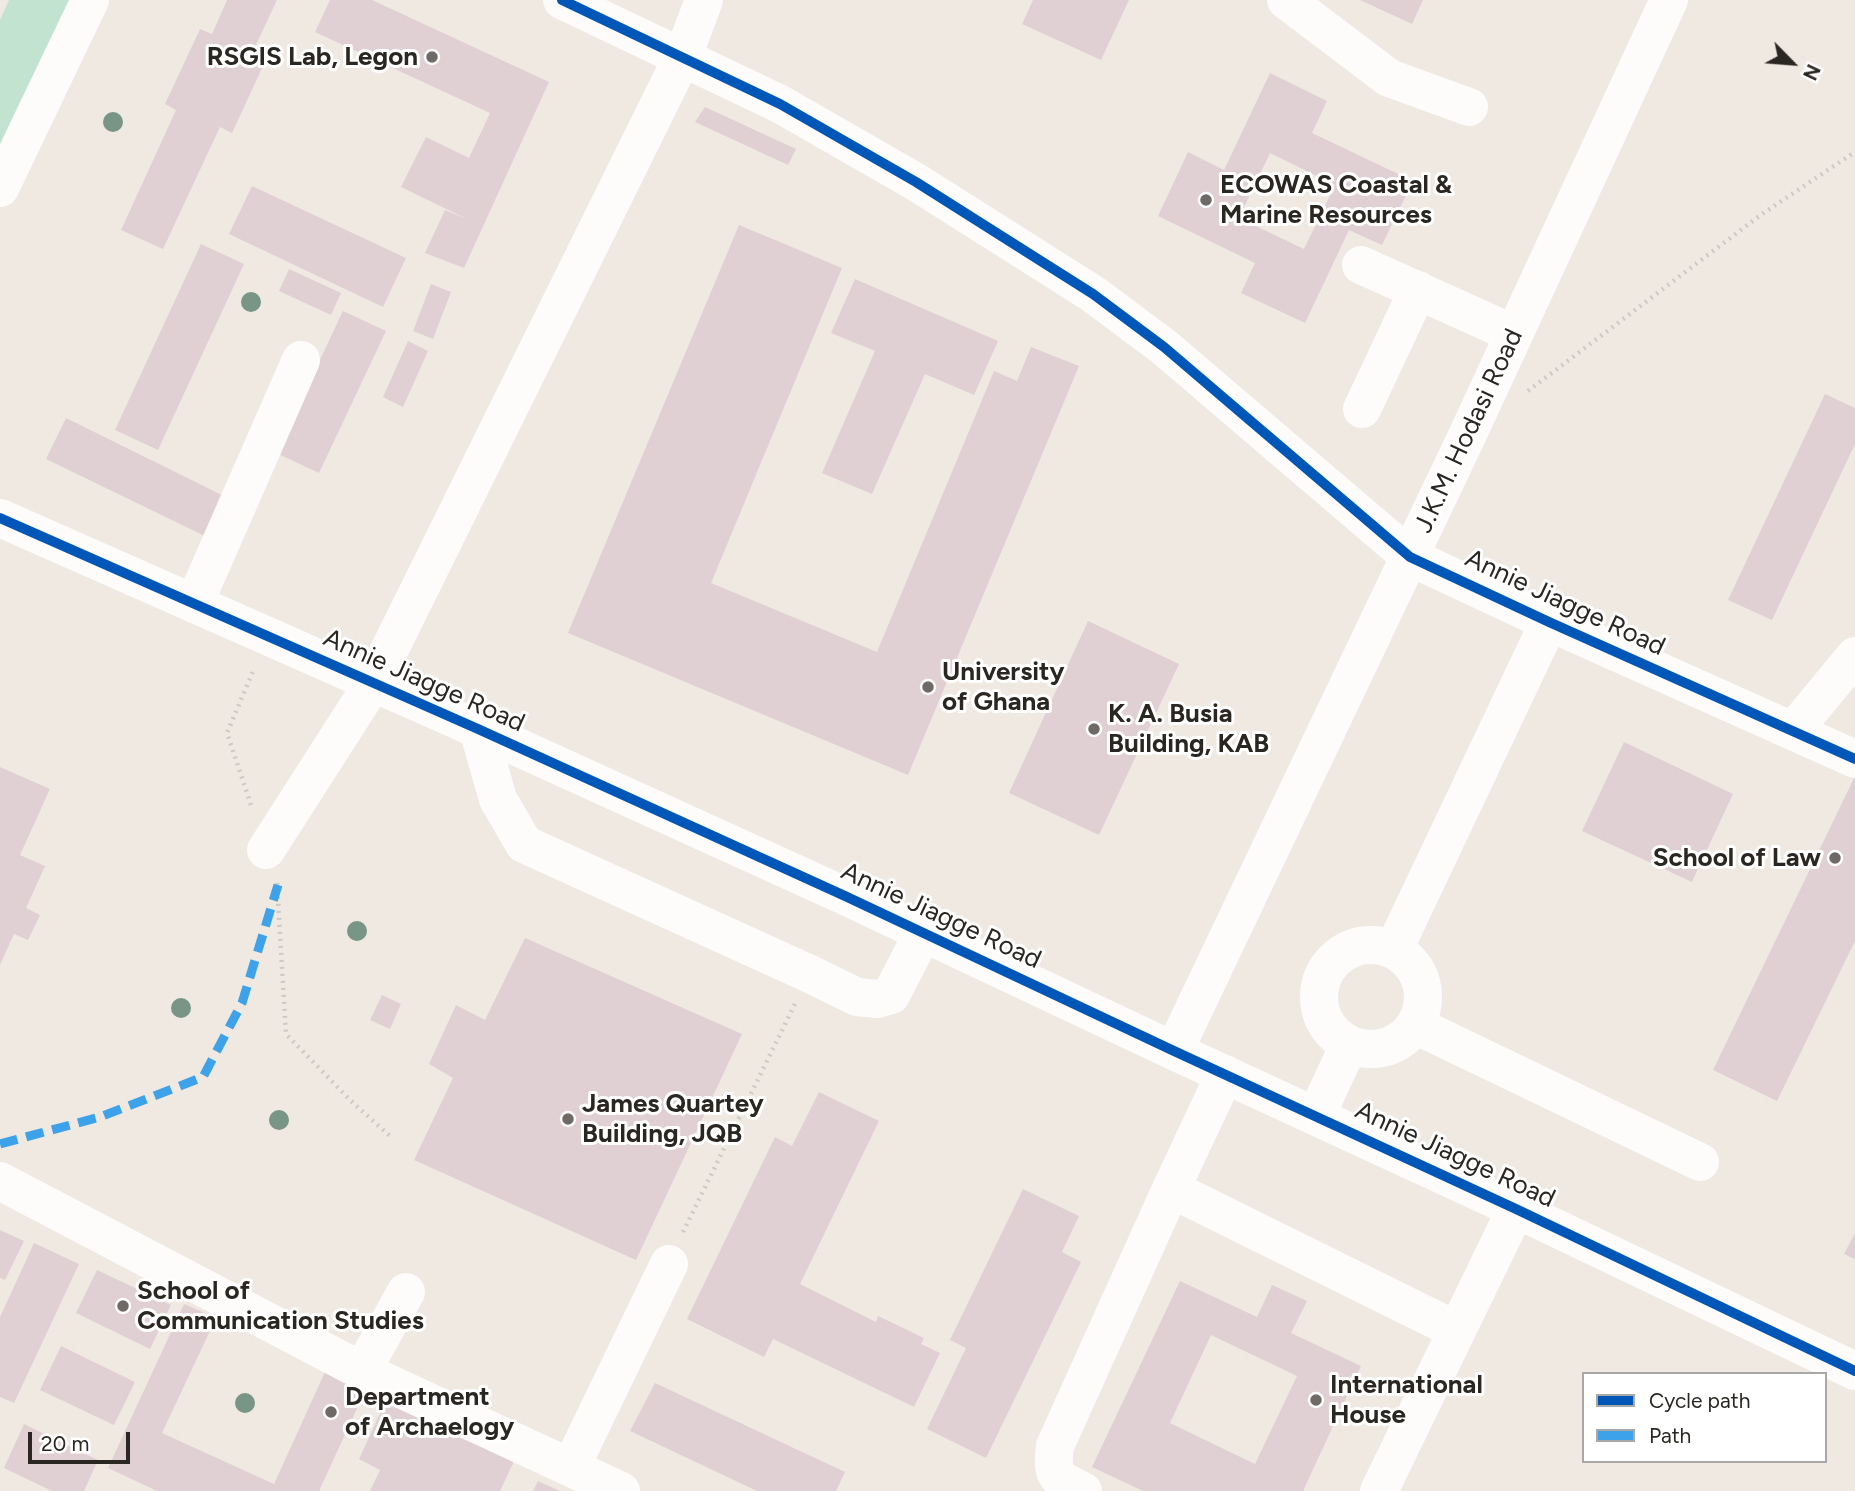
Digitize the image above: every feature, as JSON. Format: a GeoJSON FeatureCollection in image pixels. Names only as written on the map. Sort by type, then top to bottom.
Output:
{"type":"FeatureCollection","features":[{"type":"Feature","properties":{"kind":"street"},"geometry":{"type":"LineString","coordinates":[[0,188],[90,0]]}},
{"type":"Feature","properties":{"kind":"street","name":"Annie Jiagge Road"},"geometry":{"type":"LineString","coordinates":[[562,0],[780,104],[916,182],[1093,293],[1164,347],[1410,557],[1855,758]]}},
{"type":"Feature","properties":{"kind":"street"},"geometry":{"type":"LineString","coordinates":[[266,850],[373,683],[682,56],[704,0]]}},
{"type":"Feature","properties":{"kind":"street"},"geometry":{"type":"LineString","coordinates":[[1286,0],[1389,78],[1469,107]]}},
{"type":"Feature","properties":{"kind":"street","name":"J.K.M. Hodasi Road"},"geometry":{"type":"LineString","coordinates":[[1174,1051],[1410,557],[1669,0]]}},
{"type":"Feature","properties":{"kind":"street"},"geometry":{"type":"LineString","coordinates":[[1362,265],[1514,334]]}},
{"type":"Feature","properties":{"kind":"street"},"geometry":{"type":"LineString","coordinates":[[1362,409],[1418,290]]}},
{"type":"Feature","properties":{"kind":"street"},"geometry":{"type":"LineString","coordinates":[[194,604],[301,360]]}},
{"type":"Feature","properties":{"kind":"street","name":"Annie Jiagge Road"},"geometry":{"type":"LineString","coordinates":[[0,518],[845,895],[1855,1371]]}},
{"type":"Feature","properties":{"kind":"street"},"geometry":{"type":"LineString","coordinates":[[1394,949],[1549,622]]}},
{"type":"Feature","properties":{"kind":"street"},"geometry":{"type":"LineString","coordinates":[[1793,731],[1855,656]]}},
{"type":"Feature","properties":{"kind":"street"},"geometry":{"type":"LineString","coordinates":[[478,729],[498,799],[524,844],[857,997],[877,999],[891,995],[923,933]]}},
{"type":"Feature","properties":{"kind":"street"},"geometry":{"type":"LineString","coordinates":[[1362,945],[1394,949],[1408,960],[1418,974],[1423,991],[1422,1008],[1415,1025],[1406,1037],[1393,1045],[1378,1049],[1349,1045],[1335,1036],[1325,1023],[1319,990],[1333,961],[1346,951],[1362,945]]}},
{"type":"Feature","properties":{"kind":"street"},"geometry":{"type":"LineString","coordinates":[[1415,1025],[1700,1162]]}},
{"type":"Feature","properties":{"kind":"street"},"geometry":{"type":"LineString","coordinates":[[1316,1116],[1349,1045]]}},
{"type":"Feature","properties":{"kind":"street"},"geometry":{"type":"LineString","coordinates":[[1083,1491],[1061,1480],[1053,1467],[1055,1447],[1225,1074]]}},
{"type":"Feature","properties":{"kind":"street"},"geometry":{"type":"LineString","coordinates":[[0,1181],[362,1371],[621,1491]]}},
{"type":"Feature","properties":{"kind":"street"},"geometry":{"type":"LineString","coordinates":[[1171,1189],[1456,1330]]}},
{"type":"Feature","properties":{"kind":"street"},"geometry":{"type":"LineString","coordinates":[[1379,1491],[1516,1209]]}},
{"type":"Feature","properties":{"kind":"street"},"geometry":{"type":"LineString","coordinates":[[571,1467],[668,1264]]}},
{"type":"Feature","properties":{"kind":"street"},"geometry":{"type":"LineString","coordinates":[[362,1371],[406,1292]]}},
{"type":"Feature","properties":{"kind":"path"},"geometry":{"type":"LineString","coordinates":[[1521,397],[1762,214],[1855,152]]}},
{"type":"Feature","properties":{"kind":"path"},"geometry":{"type":"LineString","coordinates":[[268,636],[227,733],[278,885],[286,1034],[351,1101],[391,1137]]}},
{"type":"Feature","properties":{"kind":"path"},"geometry":{"type":"LineString","coordinates":[[668,1264],[810,974]]}},
{"type":"Feature","properties":{"kind":"green space"},"geometry":{"type":"Polygon","coordinates":[[[9,0],[73,0],[0,158],[0,20],[9,0]]]}},
{"type":"Feature","properties":{"kind":"building"},"geometry":{"type":"Polygon","coordinates":[[[227,0],[277,0],[255,47],[269,53],[232,133],[220,127],[163,249],[121,230],[176,110],[165,104],[200,29],[212,34],[227,0]]]}},
{"type":"Feature","properties":{"kind":"building"},"geometry":{"type":"Polygon","coordinates":[[[330,0],[372,0],[549,82],[464,268],[425,253],[445,210],[469,220],[401,187],[426,137],[469,158],[490,113],[315,32],[330,0]]]}},
{"type":"Feature","properties":{"kind":"building"},"geometry":{"type":"Polygon","coordinates":[[[1033,0],[1129,0],[1101,60],[1022,24],[1033,0]]]}},
{"type":"Feature","properties":{"kind":"building"},"geometry":{"type":"Polygon","coordinates":[[[1360,0],[1423,0],[1412,24],[1360,0]]]}},
{"type":"Feature","properties":{"kind":"building","name":"ECOWAS Coastal & Marine Resources"},"geometry":{"type":"Polygon","coordinates":[[[1270,73],[1327,101],[1312,133],[1413,181],[1382,245],[1349,230],[1305,323],[1241,293],[1255,263],[1158,216],[1188,152],[1224,170],[1270,73]],[[1270,153],[1239,218],[1304,249],[1335,185],[1270,153]]]}},
{"type":"Feature","properties":{"kind":"building"},"geometry":{"type":"Polygon","coordinates":[[[705,107],[796,149],[788,165],[695,122],[705,107]]]}},
{"type":"Feature","properties":{"kind":"building"},"geometry":{"type":"Polygon","coordinates":[[[252,186],[406,258],[383,307],[229,234],[252,186]]]}},
{"type":"Feature","properties":{"kind":"building"},"geometry":{"type":"Polygon","coordinates":[[[739,225],[842,268],[711,583],[877,652],[994,371],[1017,381],[1031,347],[1079,366],[908,775],[568,633],[739,225]]]}},
{"type":"Feature","properties":{"kind":"building"},"geometry":{"type":"Polygon","coordinates":[[[201,244],[244,264],[158,450],[115,430],[201,244]]]}},
{"type":"Feature","properties":{"kind":"building"},"geometry":{"type":"Polygon","coordinates":[[[289,269],[341,293],[331,315],[279,291],[289,269]]]}},
{"type":"Feature","properties":{"kind":"building"},"geometry":{"type":"Polygon","coordinates":[[[855,279],[998,341],[974,395],[925,374],[872,494],[822,473],[875,351],[831,333],[855,279]]]}},
{"type":"Feature","properties":{"kind":"building"},"geometry":{"type":"Polygon","coordinates":[[[431,284],[451,292],[433,339],[413,331],[431,284]]]}},
{"type":"Feature","properties":{"kind":"building"},"geometry":{"type":"Polygon","coordinates":[[[343,311],[386,331],[319,473],[276,453],[343,311]]]}},
{"type":"Feature","properties":{"kind":"building"},"geometry":{"type":"Polygon","coordinates":[[[408,341],[428,351],[403,407],[383,397],[408,341]]]}},
{"type":"Feature","properties":{"kind":"building"},"geometry":{"type":"Polygon","coordinates":[[[1825,394],[1855,408],[1855,444],[1772,620],[1728,600],[1825,394]]]}},
{"type":"Feature","properties":{"kind":"building"},"geometry":{"type":"Polygon","coordinates":[[[66,418],[230,499],[211,539],[46,459],[66,418]]]}},
{"type":"Feature","properties":{"kind":"building","name":"K. A. Busia Building, KAB"},"geometry":{"type":"Polygon","coordinates":[[[1088,621],[1179,664],[1099,835],[1009,793],[1088,621]]]}},
{"type":"Feature","properties":{"kind":"building"},"geometry":{"type":"Polygon","coordinates":[[[1624,742],[1733,794],[1692,882],[1582,831],[1624,742]]]}},
{"type":"Feature","properties":{"kind":"building"},"geometry":{"type":"Polygon","coordinates":[[[0,767],[50,789],[20,855],[45,866],[26,908],[40,915],[28,940],[14,934],[0,965],[0,767]]]}},
{"type":"Feature","properties":{"kind":"building","name":"School of Law"},"geometry":{"type":"Polygon","coordinates":[[[1855,776],[1855,941],[1777,1101],[1713,1070],[1855,776]]]}},
{"type":"Feature","properties":{"kind":"building","name":"James Quartey Building, JQB"},"geometry":{"type":"Polygon","coordinates":[[[525,938],[742,1034],[636,1260],[414,1160],[453,1078],[429,1064],[456,1005],[485,1020],[525,938]]]}},
{"type":"Feature","properties":{"kind":"building"},"geometry":{"type":"Polygon","coordinates":[[[382,995],[401,1004],[390,1029],[370,1020],[382,995]]]}},
{"type":"Feature","properties":{"kind":"building"},"geometry":{"type":"Polygon","coordinates":[[[819,1092],[879,1121],[800,1284],[876,1322],[878,1316],[924,1338],[921,1344],[940,1353],[914,1407],[773,1339],[764,1357],[687,1319],[775,1137],[792,1146],[819,1092]]]}},
{"type":"Feature","properties":{"kind":"building"},"geometry":{"type":"Polygon","coordinates":[[[1023,1189],[1079,1216],[1062,1252],[1081,1262],[986,1458],[927,1429],[966,1348],[950,1340],[1023,1189]]]}},
{"type":"Feature","properties":{"kind":"building"},"geometry":{"type":"Polygon","coordinates":[[[0,1230],[24,1241],[5,1280],[0,1278],[0,1230]]]}},
{"type":"Feature","properties":{"kind":"building"},"geometry":{"type":"Polygon","coordinates":[[[1855,1233],[1855,1259],[1844,1254],[1855,1233]]]}},
{"type":"Feature","properties":{"kind":"building"},"geometry":{"type":"Polygon","coordinates":[[[34,1243],[79,1264],[14,1403],[0,1397],[0,1317],[34,1243]]]}},
{"type":"Feature","properties":{"kind":"building"},"geometry":{"type":"Polygon","coordinates":[[[97,1270],[171,1305],[150,1349],[76,1313],[97,1270]]]}},
{"type":"Feature","properties":{"kind":"building","name":"International House"},"geometry":{"type":"Polygon","coordinates":[[[1180,1281],[1257,1317],[1272,1285],[1307,1301],[1291,1333],[1361,1366],[1303,1491],[1143,1491],[1092,1467],[1180,1281]],[[1211,1335],[1170,1423],[1255,1464],[1297,1376],[1211,1335]]]}},
{"type":"Feature","properties":{"kind":"building","name":"Department of Archaelogy"},"geometry":{"type":"Polygon","coordinates":[[[184,1304],[216,1318],[162,1433],[274,1484],[325,1372],[365,1391],[319,1491],[157,1491],[108,1468],[184,1304]]]}},
{"type":"Feature","properties":{"kind":"building"},"geometry":{"type":"Polygon","coordinates":[[[61,1346],[135,1382],[114,1425],[40,1390],[61,1346]]]}},
{"type":"Feature","properties":{"kind":"building"},"geometry":{"type":"Polygon","coordinates":[[[655,1383],[845,1472],[836,1491],[757,1491],[630,1431],[655,1383]]]}},
{"type":"Feature","properties":{"kind":"building"},"geometry":{"type":"Polygon","coordinates":[[[388,1396],[516,1457],[500,1491],[370,1491],[380,1470],[359,1459],[388,1396]]]}},
{"type":"Feature","properties":{"kind":"building"},"geometry":{"type":"Polygon","coordinates":[[[24,1424],[98,1460],[84,1491],[52,1491],[4,1468],[24,1424]]]}},
{"type":"Feature","properties":{"kind":"building"},"geometry":{"type":"Polygon","coordinates":[[[538,1481],[560,1491],[533,1491],[538,1481]]]}},
{"type":"Feature","properties":{"kind":"marked path"},"geometry":{"type":"LineString","coordinates":[[0,1144],[100,1117],[203,1077],[242,1003],[278,885]]}},
{"type":"Feature","properties":{"kind":"cycle path"},"geometry":{"type":"LineString","coordinates":[[562,0],[780,104],[916,182],[1093,294],[1164,347],[1410,557],[1855,759]]}},
{"type":"Feature","properties":{"kind":"cycle path"},"geometry":{"type":"LineString","coordinates":[[0,518],[478,729],[845,896],[1516,1209],[1855,1371]]}},
{"type":"Feature","properties":{"kind":"place","name":"RSGIS Lab, Legon"},"geometry":{"type":"Point","coordinates":[432,57]}},
{"type":"Feature","properties":{"kind":"place","name":"ECOWAS Coastal & Marine Resources"},"geometry":{"type":"Point","coordinates":[1206,200]}},
{"type":"Feature","properties":{"kind":"place","name":"University of Ghana"},"geometry":{"type":"Point","coordinates":[928,687]}},
{"type":"Feature","properties":{"kind":"place","name":"K. A. Busia Building, KAB"},"geometry":{"type":"Point","coordinates":[1094,729]}},
{"type":"Feature","properties":{"kind":"place","name":"School of Law"},"geometry":{"type":"Point","coordinates":[1835,858]}},
{"type":"Feature","properties":{"kind":"place","name":"James Quartey Building, JQB"},"geometry":{"type":"Point","coordinates":[568,1119]}},
{"type":"Feature","properties":{"kind":"place","name":"School of Communication Studies"},"geometry":{"type":"Point","coordinates":[123,1306]}},
{"type":"Feature","properties":{"kind":"place","name":"International House"},"geometry":{"type":"Point","coordinates":[1316,1400]}},
{"type":"Feature","properties":{"kind":"place","name":"Department of Archaelogy"},"geometry":{"type":"Point","coordinates":[331,1412]}}]}
